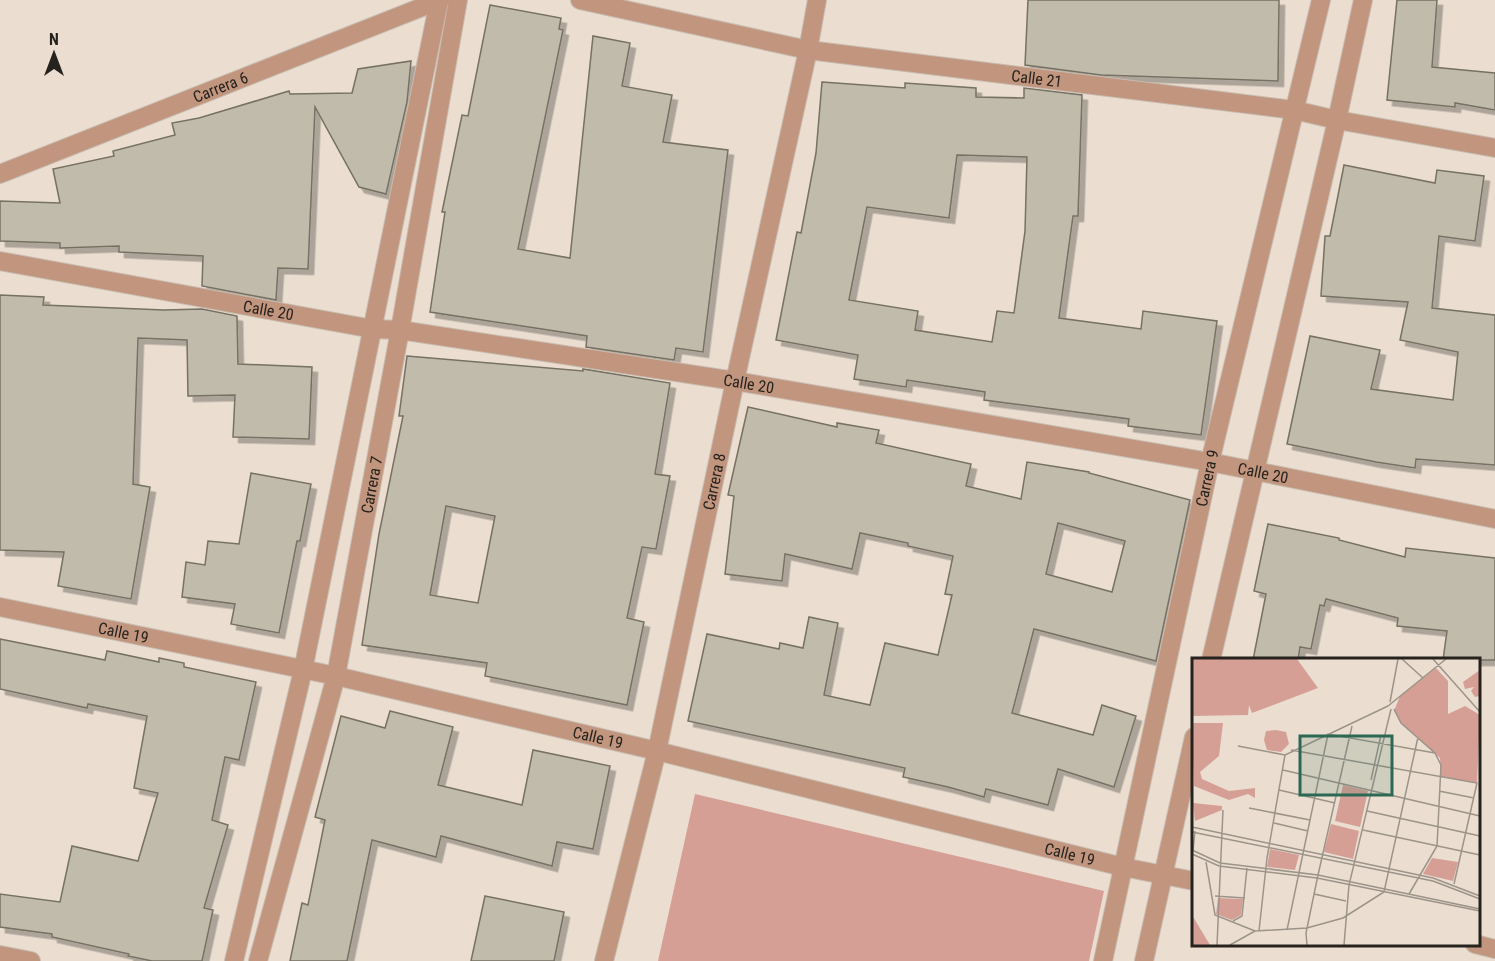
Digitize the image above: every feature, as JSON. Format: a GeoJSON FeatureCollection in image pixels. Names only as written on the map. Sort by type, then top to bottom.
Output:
{"type":"FeatureCollection","features":[{"type":"Feature","properties":{"kind":"street","name":"Carrera 7"},"geometry":{"type":"LineString","coordinates":[[258,961],[336,676],[458,0]]}},
{"type":"Feature","properties":{"kind":"street","name":"Calle 21"},"geometry":{"type":"LineString","coordinates":[[580,0],[808,50],[1294,110],[1337,120],[1495,148]]}},
{"type":"Feature","properties":{"kind":"street","name":"Carrera 8"},"geometry":{"type":"LineString","coordinates":[[604,961],[657,751],[817,0]]}},
{"type":"Feature","properties":{"kind":"street","name":"Carrera 9"},"geometry":{"type":"LineString","coordinates":[[1103,961],[1210,462],[1321,0]]}},
{"type":"Feature","properties":{"kind":"street"},"geometry":{"type":"LineString","coordinates":[[1211,658],[1363,0]]}},
{"type":"Feature","properties":{"kind":"street","name":"Carrera 7"},"geometry":{"type":"LineString","coordinates":[[234,961],[303,670],[440,1]]}},
{"type":"Feature","properties":{"kind":"street","name":"Carrera 6"},"geometry":{"type":"LineString","coordinates":[[0,174],[440,1]]}},
{"type":"Feature","properties":{"kind":"street","name":"Calle 20"},"geometry":{"type":"LineString","coordinates":[[0,261],[373,329],[400,330],[735,381],[1210,462],[1495,519]]}},
{"type":"Feature","properties":{"kind":"street","name":"Calle 19"},"geometry":{"type":"LineString","coordinates":[[0,607],[336,676],[657,751],[1122,867],[1192,881]]}},
{"type":"Feature","properties":{"kind":"street"},"geometry":{"type":"LineString","coordinates":[[1144,961],[1192,746]]}},
{"type":"Feature","properties":{"kind":"street"},"geometry":{"type":"LineString","coordinates":[[1480,946],[1495,949]]}},
{"type":"Feature","properties":{"kind":"street"},"geometry":{"type":"LineString","coordinates":[[0,954],[31,961]]}},
{"type":"Feature","properties":{"kind":"shaded area"},"geometry":{"type":"Polygon","coordinates":[[[695,794],[1104,891],[1089,961],[658,961],[695,794]]]}},
{"type":"Feature","properties":{"kind":"building"},"geometry":{"type":"Polygon","coordinates":[[[1028,0],[1279,0],[1278,81],[1101,75],[1025,65],[1028,0]]]}},
{"type":"Feature","properties":{"kind":"building"},"geometry":{"type":"Polygon","coordinates":[[[1397,0],[1437,0],[1432,67],[1495,73],[1495,110],[1455,103],[1455,107],[1387,100],[1397,0]]]}},
{"type":"Feature","properties":{"kind":"building"},"geometry":{"type":"Polygon","coordinates":[[[490,5],[561,18],[559,29],[563,30],[518,249],[570,258],[593,36],[630,43],[622,86],[672,95],[663,142],[728,150],[703,352],[676,348],[674,360],[586,347],[587,336],[430,312],[445,212],[442,212],[462,115],[468,116],[490,5]]]}},
{"type":"Feature","properties":{"kind":"building"},"geometry":{"type":"Polygon","coordinates":[[[411,61],[407,102],[386,194],[359,187],[315,107],[308,269],[278,268],[276,300],[202,286],[203,256],[119,252],[119,246],[60,248],[60,243],[0,241],[0,201],[60,203],[53,169],[114,156],[113,151],[175,135],[172,123],[199,118],[289,91],[290,94],[352,93],[358,69],[411,61]]]}},
{"type":"Feature","properties":{"kind":"building"},"geometry":{"type":"Polygon","coordinates":[[[822,82],[905,88],[905,83],[976,88],[976,97],[1024,98],[1024,88],[1082,95],[1078,216],[1073,216],[1059,318],[1141,329],[1143,311],[1217,321],[1201,435],[1128,426],[1129,419],[984,400],[985,392],[907,380],[906,387],[854,379],[858,355],[776,340],[797,232],[801,233],[816,153],[822,82]],[[957,155],[949,218],[867,207],[849,300],[918,311],[915,330],[992,342],[997,311],[1014,313],[1025,231],[1027,157],[957,155]]]}},
{"type":"Feature","properties":{"kind":"building"},"geometry":{"type":"Polygon","coordinates":[[[1344,165],[1435,183],[1437,170],[1484,176],[1475,241],[1439,236],[1432,308],[1495,315],[1495,465],[1416,459],[1415,468],[1287,444],[1310,336],[1380,350],[1371,389],[1453,400],[1458,352],[1400,340],[1408,302],[1321,296],[1325,236],[1330,236],[1344,165]]]}},
{"type":"Feature","properties":{"kind":"building"},"geometry":{"type":"Polygon","coordinates":[[[0,295],[44,297],[43,305],[164,310],[202,309],[237,316],[238,364],[312,367],[309,439],[233,437],[235,395],[188,396],[187,340],[138,338],[133,484],[150,487],[131,599],[58,586],[64,552],[0,550],[0,295]]]}},
{"type":"Feature","properties":{"kind":"building"},"geometry":{"type":"Polygon","coordinates":[[[407,356],[583,371],[583,369],[670,383],[655,474],[670,476],[656,549],[642,547],[627,618],[644,622],[627,705],[485,676],[487,663],[362,645],[379,534],[403,416],[399,416],[407,356]],[[446,506],[430,595],[478,603],[495,516],[446,506]]]}},
{"type":"Feature","properties":{"kind":"building"},"geometry":{"type":"Polygon","coordinates":[[[748,407],[837,427],[837,423],[879,430],[876,443],[971,464],[966,486],[1021,499],[1027,462],[1089,472],[1190,500],[1156,661],[1034,629],[1012,713],[1093,735],[1102,705],[1136,716],[1114,787],[1058,769],[1048,805],[986,789],[984,797],[903,777],[905,768],[688,721],[707,634],[779,649],[780,643],[803,648],[809,617],[838,623],[824,695],[870,705],[885,643],[938,655],[952,595],[945,594],[953,556],[908,546],[908,543],[860,533],[852,569],[785,554],[782,581],[725,574],[734,496],[728,495],[748,407]],[[1058,523],[1046,574],[1112,592],[1125,541],[1058,523]]]}},
{"type":"Feature","properties":{"kind":"building"},"geometry":{"type":"Polygon","coordinates":[[[251,473],[311,484],[279,633],[231,624],[235,604],[182,597],[186,562],[205,565],[208,541],[239,544],[251,473]]]}},
{"type":"Feature","properties":{"kind":"building"},"geometry":{"type":"Polygon","coordinates":[[[1268,524],[1339,538],[1339,540],[1405,557],[1406,548],[1495,558],[1495,660],[1443,658],[1447,631],[1397,626],[1398,618],[1326,599],[1324,606],[1320,605],[1311,649],[1300,647],[1298,658],[1253,658],[1266,594],[1254,591],[1268,524]]]}},
{"type":"Feature","properties":{"kind":"building"},"geometry":{"type":"Polygon","coordinates":[[[0,639],[105,660],[107,651],[159,662],[159,658],[184,663],[184,667],[256,682],[239,760],[225,757],[212,820],[228,825],[204,908],[213,910],[202,961],[152,961],[52,937],[52,934],[0,927],[0,894],[60,902],[72,846],[138,861],[158,793],[134,788],[147,716],[88,704],[87,708],[0,689],[0,639]]]}},
{"type":"Feature","properties":{"kind":"building"},"geometry":{"type":"Polygon","coordinates":[[[390,711],[453,727],[438,785],[522,805],[533,750],[610,766],[593,849],[557,842],[552,866],[441,836],[436,857],[372,840],[347,961],[290,961],[302,903],[308,905],[325,820],[315,817],[341,716],[385,728],[390,711]]]}},
{"type":"Feature","properties":{"kind":"building"},"geometry":{"type":"Polygon","coordinates":[[[485,896],[564,912],[554,961],[471,961],[485,896]]]}}]}
